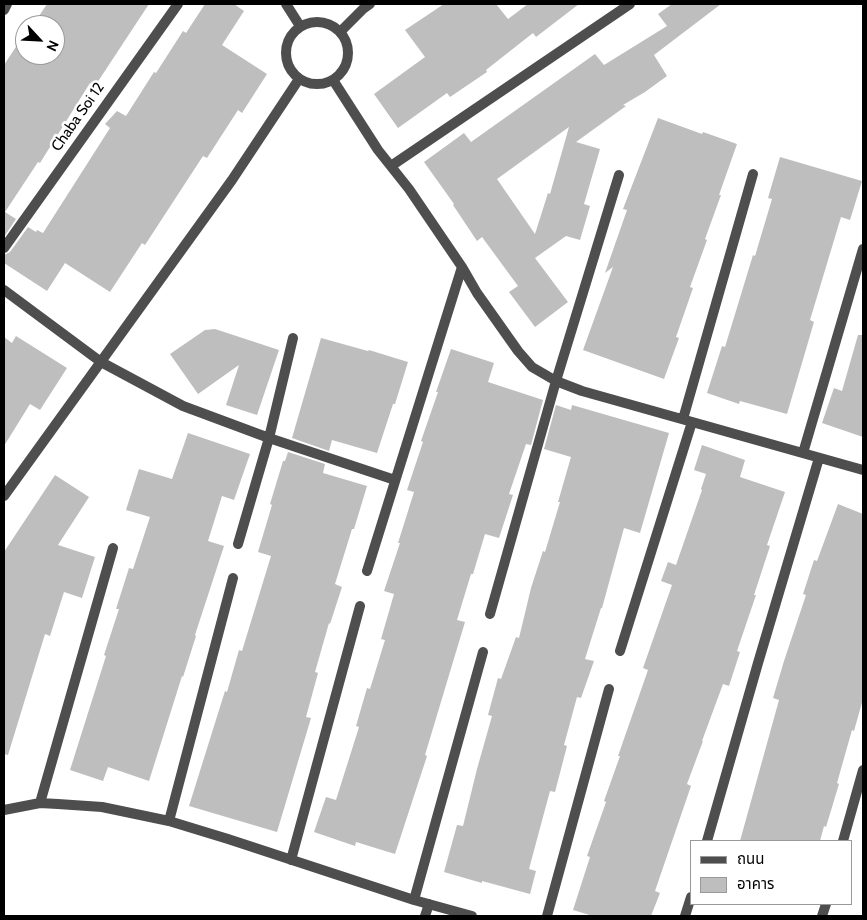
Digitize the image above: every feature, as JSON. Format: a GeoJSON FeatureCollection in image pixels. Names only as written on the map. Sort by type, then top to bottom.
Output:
{"type":"FeatureCollection","features":[{"type":"Feature","properties":{"kind":"street"},"geometry":{"type":"LineString","coordinates":[[4,10],[7,4]]}},
{"type":"Feature","properties":{"kind":"street","name":"Chaba Soi 12"},"geometry":{"type":"LineString","coordinates":[[4,248],[178,4]]}},
{"type":"Feature","properties":{"kind":"street"},"geometry":{"type":"LineString","coordinates":[[286,4],[300,26]]}},
{"type":"Feature","properties":{"kind":"street"},"geometry":{"type":"LineString","coordinates":[[341,31],[370,4]]}},
{"type":"Feature","properties":{"kind":"street"},"geometry":{"type":"LineString","coordinates":[[391,166],[630,4]]}},
{"type":"Feature","properties":{"kind":"street"},"geometry":{"type":"LineString","coordinates":[[314,21],[328,23],[341,31],[348,44],[348,59],[342,72],[333,80],[322,84],[310,84],[299,79],[289,67],[286,52],[290,37],[300,26],[314,21]]}},
{"type":"Feature","properties":{"kind":"street"},"geometry":{"type":"LineString","coordinates":[[4,496],[232,180],[299,79]]}},
{"type":"Feature","properties":{"kind":"street"},"geometry":{"type":"LineString","coordinates":[[333,80],[378,150],[409,189],[462,267],[477,293],[518,352],[532,367],[556,381],[582,391],[863,470]]}},
{"type":"Feature","properties":{"kind":"street"},"geometry":{"type":"LineString","coordinates":[[620,651],[688,421],[753,174]]}},
{"type":"Feature","properties":{"kind":"street"},"geometry":{"type":"LineString","coordinates":[[490,614],[556,381],[619,175]]}},
{"type":"Feature","properties":{"kind":"street"},"geometry":{"type":"LineString","coordinates":[[803,453],[863,249]]}},
{"type":"Feature","properties":{"kind":"street"},"geometry":{"type":"LineString","coordinates":[[366,571],[462,267]]}},
{"type":"Feature","properties":{"kind":"street"},"geometry":{"type":"LineString","coordinates":[[4,290],[101,362],[183,406],[268,438],[395,480]]}},
{"type":"Feature","properties":{"kind":"street"},"geometry":{"type":"LineString","coordinates":[[238,544],[268,438],[293,338]]}},
{"type":"Feature","properties":{"kind":"street"},"geometry":{"type":"LineString","coordinates":[[707,840],[819,458]]}},
{"type":"Feature","properties":{"kind":"street"},"geometry":{"type":"LineString","coordinates":[[40,804],[113,548]]}},
{"type":"Feature","properties":{"kind":"street"},"geometry":{"type":"LineString","coordinates":[[169,821],[233,578]]}},
{"type":"Feature","properties":{"kind":"street"},"geometry":{"type":"LineString","coordinates":[[291,860],[360,606]]}},
{"type":"Feature","properties":{"kind":"street"},"geometry":{"type":"LineString","coordinates":[[414,900],[483,652]]}},
{"type":"Feature","properties":{"kind":"street"},"geometry":{"type":"LineString","coordinates":[[547,916],[609,689]]}},
{"type":"Feature","properties":{"kind":"street"},"geometry":{"type":"LineString","coordinates":[[843,840],[863,770]]}},
{"type":"Feature","properties":{"kind":"street"},"geometry":{"type":"LineString","coordinates":[[4,810],[40,804],[58,804],[102,807],[169,821],[414,900],[472,916]]}},
{"type":"Feature","properties":{"kind":"street"},"geometry":{"type":"LineString","coordinates":[[685,916],[690,900]]}},
{"type":"Feature","properties":{"kind":"street"},"geometry":{"type":"LineString","coordinates":[[425,916],[429,904]]}},
{"type":"Feature","properties":{"kind":"building"},"geometry":{"type":"Polygon","coordinates":[[[47,4],[149,4],[95,86],[90,83],[40,163],[38,162],[5,212],[16,219],[4,237],[4,65],[15,48],[15,65],[65,65],[65,15],[40,15],[47,4]]]}},
{"type":"Feature","properties":{"kind":"building"},"geometry":{"type":"Polygon","coordinates":[[[205,4],[234,4],[244,11],[222,45],[267,74],[242,113],[238,110],[207,158],[203,156],[145,245],[142,243],[110,292],[65,263],[47,291],[4,263],[4,255],[10,252],[28,227],[36,232],[37,230],[43,233],[110,128],[105,124],[117,111],[126,116],[154,72],[156,73],[183,31],[186,33],[205,4]]]}},
{"type":"Feature","properties":{"kind":"building"},"geometry":{"type":"Polygon","coordinates":[[[444,4],[496,4],[508,19],[528,4],[579,4],[536,37],[533,33],[486,70],[487,72],[450,97],[447,93],[398,128],[374,94],[425,57],[405,30],[444,4]]]}},
{"type":"Feature","properties":{"kind":"building"},"geometry":{"type":"Polygon","coordinates":[[[672,4],[721,4],[654,55],[667,76],[623,105],[626,106],[576,142],[600,149],[584,204],[590,206],[580,240],[566,236],[535,258],[568,302],[535,327],[509,292],[518,286],[482,237],[477,241],[454,204],[424,162],[464,133],[471,142],[595,54],[604,65],[667,26],[658,14],[672,4]],[[569,127],[497,179],[535,234],[548,193],[550,194],[569,127]]]}},
{"type":"Feature","properties":{"kind":"building"},"geometry":{"type":"Polygon","coordinates":[[[658,118],[737,144],[690,287],[693,288],[676,337],[679,338],[664,379],[583,350],[613,267],[605,273],[627,210],[623,209],[658,118]]]}},
{"type":"Feature","properties":{"kind":"building"},"geometry":{"type":"Polygon","coordinates":[[[780,157],[862,181],[850,220],[841,217],[810,320],[814,322],[787,414],[740,401],[739,404],[707,393],[722,346],[725,347],[753,255],[755,256],[772,199],[768,198],[780,157]]]}},
{"type":"Feature","properties":{"kind":"building"},"geometry":{"type":"Polygon","coordinates":[[[215,329],[279,350],[257,415],[226,405],[239,365],[198,394],[170,354],[205,330],[215,329]]]}},
{"type":"Feature","properties":{"kind":"building"},"geometry":{"type":"Polygon","coordinates":[[[858,335],[863,335],[863,437],[822,423],[834,388],[842,391],[858,335]]]}},
{"type":"Feature","properties":{"kind":"building"},"geometry":{"type":"Polygon","coordinates":[[[16,336],[67,368],[40,410],[30,404],[4,446],[4,337],[12,343],[16,336]]]}},
{"type":"Feature","properties":{"kind":"building"},"geometry":{"type":"Polygon","coordinates":[[[321,338],[408,362],[377,453],[332,440],[329,451],[292,438],[321,338]]]}},
{"type":"Feature","properties":{"kind":"building"},"geometry":{"type":"Polygon","coordinates":[[[451,349],[494,363],[488,382],[543,400],[531,445],[526,444],[509,494],[513,495],[499,538],[485,534],[473,574],[471,574],[457,620],[465,622],[425,755],[427,756],[395,854],[356,842],[355,846],[314,832],[326,797],[336,800],[359,727],[356,726],[367,688],[370,689],[385,640],[381,639],[394,594],[384,591],[414,492],[407,490],[438,392],[436,392],[451,349]]]}},
{"type":"Feature","properties":{"kind":"building"},"geometry":{"type":"Polygon","coordinates":[[[556,405],[571,410],[572,405],[669,433],[640,533],[624,528],[602,608],[585,659],[594,661],[581,698],[577,697],[564,745],[567,746],[555,792],[550,791],[529,869],[536,871],[530,894],[444,872],[457,825],[463,826],[492,716],[488,715],[498,678],[501,679],[516,637],[519,638],[531,588],[543,551],[545,552],[571,457],[544,449],[556,405]]]}},
{"type":"Feature","properties":{"kind":"building"},"geometry":{"type":"Polygon","coordinates":[[[188,433],[250,454],[234,500],[222,496],[208,541],[224,546],[149,781],[108,767],[103,781],[70,770],[106,656],[104,655],[119,609],[116,609],[129,568],[133,569],[150,517],[126,510],[139,469],[172,479],[188,433]]]}},
{"type":"Feature","properties":{"kind":"building"},"geometry":{"type":"Polygon","coordinates":[[[702,445],[745,460],[740,477],[785,492],[767,545],[770,546],[737,651],[740,652],[729,686],[723,684],[687,784],[691,786],[655,891],[660,893],[651,916],[593,916],[573,910],[590,857],[587,856],[620,756],[618,756],[648,670],[643,668],[672,585],[661,581],[668,562],[676,565],[702,490],[706,474],[694,470],[702,445]]]}},
{"type":"Feature","properties":{"kind":"building"},"geometry":{"type":"Polygon","coordinates":[[[288,452],[325,464],[323,473],[367,486],[335,584],[342,587],[315,672],[318,673],[306,717],[311,718],[277,832],[189,806],[239,650],[242,651],[271,556],[258,552],[272,505],[270,504],[283,461],[285,461],[288,452]]]}},
{"type":"Feature","properties":{"kind":"building"},"geometry":{"type":"Polygon","coordinates":[[[55,475],[89,497],[58,545],[95,557],[82,598],[64,592],[50,636],[45,634],[8,755],[4,754],[4,552],[55,475]]]}},
{"type":"Feature","properties":{"kind":"building"},"geometry":{"type":"Polygon","coordinates":[[[838,504],[863,514],[863,699],[854,731],[852,730],[826,827],[824,826],[820,840],[740,840],[779,700],[773,698],[806,595],[803,594],[814,560],[817,561],[838,504]]]}}]}
